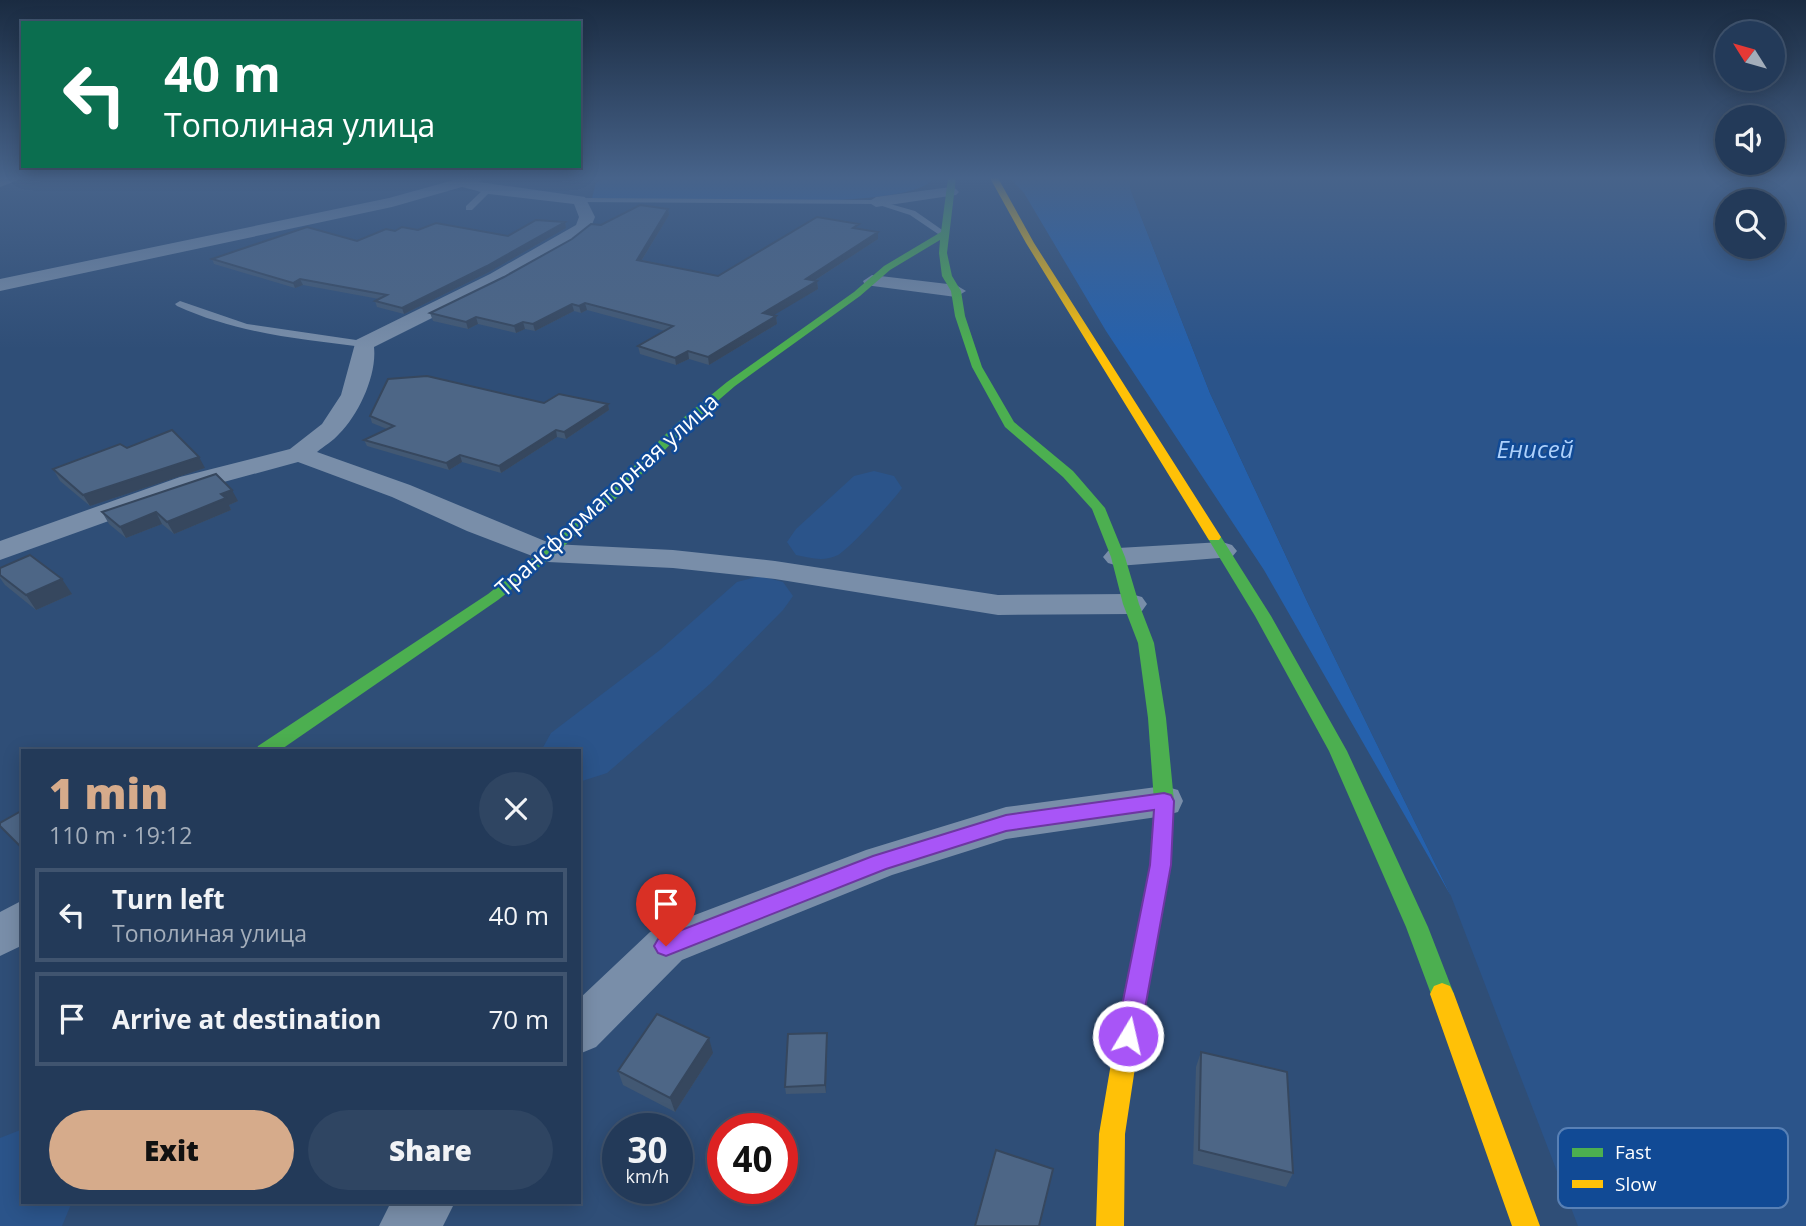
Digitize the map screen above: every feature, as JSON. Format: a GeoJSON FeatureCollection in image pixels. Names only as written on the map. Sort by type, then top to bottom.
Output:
{"type":"FeatureCollection","features":[{"type":"Feature","properties":{"kind":"street"},"geometry":{"type":"LineString","coordinates":[[0,285],[235,235]]}},
{"type":"Feature","properties":{"kind":"street"},"geometry":{"type":"LineString","coordinates":[[0,551],[189,483],[299,454],[331,429],[354,395],[364,355],[362,344],[497,278],[572,235]]}},
{"type":"Feature","properties":{"kind":"street","name":"Трансформаторная улица"},"geometry":{"type":"LineString","coordinates":[[268,749],[493,597],[628,480],[681,426],[741,377],[909,253],[942,235]]}},
{"type":"Feature","properties":{"kind":"street"},"geometry":{"type":"LineString","coordinates":[[944,235],[947,276],[956,291],[960,316],[977,367],[1009,424],[1068,474],[1098,508],[1118,557],[1131,604],[1146,643],[1157,718],[1164,801],[1160,865],[1140,962],[1112,1134],[1110,1226]]}},
{"type":"Feature","properties":{"kind":"street"},"geometry":{"type":"LineString","coordinates":[[1026,235],[1263,616],[1339,751],[1417,927],[1527,1226]]}},
{"type":"Feature","properties":{"kind":"street"},"geometry":{"type":"LineString","coordinates":[[872,281],[956,291]]}},
{"type":"Feature","properties":{"kind":"street"},"geometry":{"type":"LineString","coordinates":[[299,454],[401,491],[477,525],[548,552],[673,559],[775,570],[999,605],[1131,604]]}},
{"type":"Feature","properties":{"kind":"street"},"geometry":{"type":"LineString","coordinates":[[1118,557],[1222,551]]}},
{"type":"Feature","properties":{"kind":"street"},"geometry":{"type":"LineString","coordinates":[[581,1029],[666,946],[881,862],[1006,823],[1164,801]]}},
{"type":"Feature","properties":{"kind":"street"},"geometry":{"type":"LineString","coordinates":[[0,937],[21,921]]}},
{"type":"Feature","properties":{"kind":"street"},"geometry":{"type":"LineString","coordinates":[[407,1226],[426,1204]]}},
{"type":"Feature","properties":{"kind":"lane"},"geometry":{"type":"LineString","coordinates":[[180,304],[203,316],[250,330],[362,344]]}},
{"type":"Feature","properties":{"kind":"shaded area"},"geometry":{"type":"Polygon","coordinates":[[[1049,235],[1148,235],[1210,393],[1306,599],[1451,896],[1264,570],[1106,331],[1049,235]]]}},
{"type":"Feature","properties":{"kind":"water","name":"Енисей"},"geometry":{"type":"Polygon","coordinates":[[[1148,235],[1715,235],[1715,259],[1785,259],[1785,235],[1806,235],[1806,1226],[1578,1226],[1571,1208],[1788,1208],[1788,1128],[1558,1128],[1558,1174],[1451,896],[1306,599],[1210,393],[1148,235]]]}},
{"type":"Feature","properties":{"kind":"building"},"geometry":{"type":"Polygon","coordinates":[[[283,235],[336,235],[357,241],[371,235],[542,235],[402,308],[375,301],[387,295],[300,279],[293,283],[212,259],[283,235]]]}},
{"type":"Feature","properties":{"kind":"building"},"geometry":{"type":"Polygon","coordinates":[[[577,235],[652,235],[637,260],[718,276],[786,235],[873,235],[806,279],[817,281],[763,313],[776,316],[708,357],[688,351],[675,358],[638,346],[673,326],[585,303],[579,306],[572,304],[533,324],[523,322],[514,326],[476,317],[466,322],[430,313],[504,277],[577,235]]]}},
{"type":"Feature","properties":{"kind":"building"},"geometry":{"type":"Polygon","coordinates":[[[427,376],[544,403],[559,394],[608,404],[564,432],[556,430],[499,466],[460,455],[446,463],[364,440],[394,426],[370,416],[388,379],[427,376]]]}},
{"type":"Feature","properties":{"kind":"building"},"geometry":{"type":"Polygon","coordinates":[[[172,430],[199,457],[83,495],[53,469],[120,444],[127,448],[172,430]]]}},
{"type":"Feature","properties":{"kind":"building"},"geometry":{"type":"Polygon","coordinates":[[[216,474],[232,490],[221,494],[226,498],[167,522],[156,512],[120,527],[102,512],[216,474]]]}},
{"type":"Feature","properties":{"kind":"building"},"geometry":{"type":"Polygon","coordinates":[[[30,555],[62,579],[26,595],[0,575],[0,568],[30,555]]]}},
{"type":"Feature","properties":{"kind":"building"},"geometry":{"type":"Polygon","coordinates":[[[21,811],[21,844],[0,826],[0,823],[21,811]]]}},
{"type":"Feature","properties":{"kind":"building"},"geometry":{"type":"Polygon","coordinates":[[[657,1014],[709,1038],[670,1098],[618,1071],[657,1014]]]}},
{"type":"Feature","properties":{"kind":"building"},"geometry":{"type":"Polygon","coordinates":[[[827,1033],[825,1085],[785,1087],[788,1034],[827,1033]]]}},
{"type":"Feature","properties":{"kind":"building"},"geometry":{"type":"Polygon","coordinates":[[[1201,1052],[1287,1072],[1293,1173],[1199,1150],[1201,1052]]]}},
{"type":"Feature","properties":{"kind":"building"},"geometry":{"type":"Polygon","coordinates":[[[996,1150],[1053,1169],[1039,1226],[975,1226],[996,1150]]]}},
{"type":"Feature","properties":{"kind":"waterway"},"geometry":{"type":"LineString","coordinates":[[817,542],[874,488]]}},
{"type":"Feature","properties":{"kind":"waterway"},"geometry":{"type":"LineString","coordinates":[[581,751],[685,667],[760,596]]}},
{"type":"Feature","properties":{"kind":"waterway"},"geometry":{"type":"LineString","coordinates":[[0,1202],[21,1186]]}},
{"type":"Feature","properties":{"kind":"traffic: fast"},"geometry":{"type":"LineString","coordinates":[[268,749],[493,597],[548,553],[628,480],[681,426],[731,384],[857,294],[887,268],[942,235]]}},
{"type":"Feature","properties":{"kind":"traffic: fast"},"geometry":{"type":"LineString","coordinates":[[945,235],[943,253],[947,276],[956,291],[960,316],[977,367],[1009,424],[1068,474],[1098,508],[1118,557],[1131,604],[1146,643],[1157,718],[1164,801],[1160,865],[1129,1028]]}},
{"type":"Feature","properties":{"kind":"traffic: fast"},"geometry":{"type":"LineString","coordinates":[[1214,537],[1263,616],[1338,751],[1417,927],[1442,994]]}},
{"type":"Feature","properties":{"kind":"traffic: slow"},"geometry":{"type":"LineString","coordinates":[[1026,235],[1214,537]]}},
{"type":"Feature","properties":{"kind":"traffic: slow"},"geometry":{"type":"LineString","coordinates":[[1442,994],[1526,1226]]}},
{"type":"Feature","properties":{"kind":"traffic: slow"},"geometry":{"type":"LineString","coordinates":[[1110,1226],[1112,1134],[1129,1028]]}},
{"type":"Feature","properties":{"kind":"route"},"geometry":{"type":"LineString","coordinates":[[666,946],[881,862],[1006,823],[1164,801],[1160,865],[1128,1036]]}}]}
